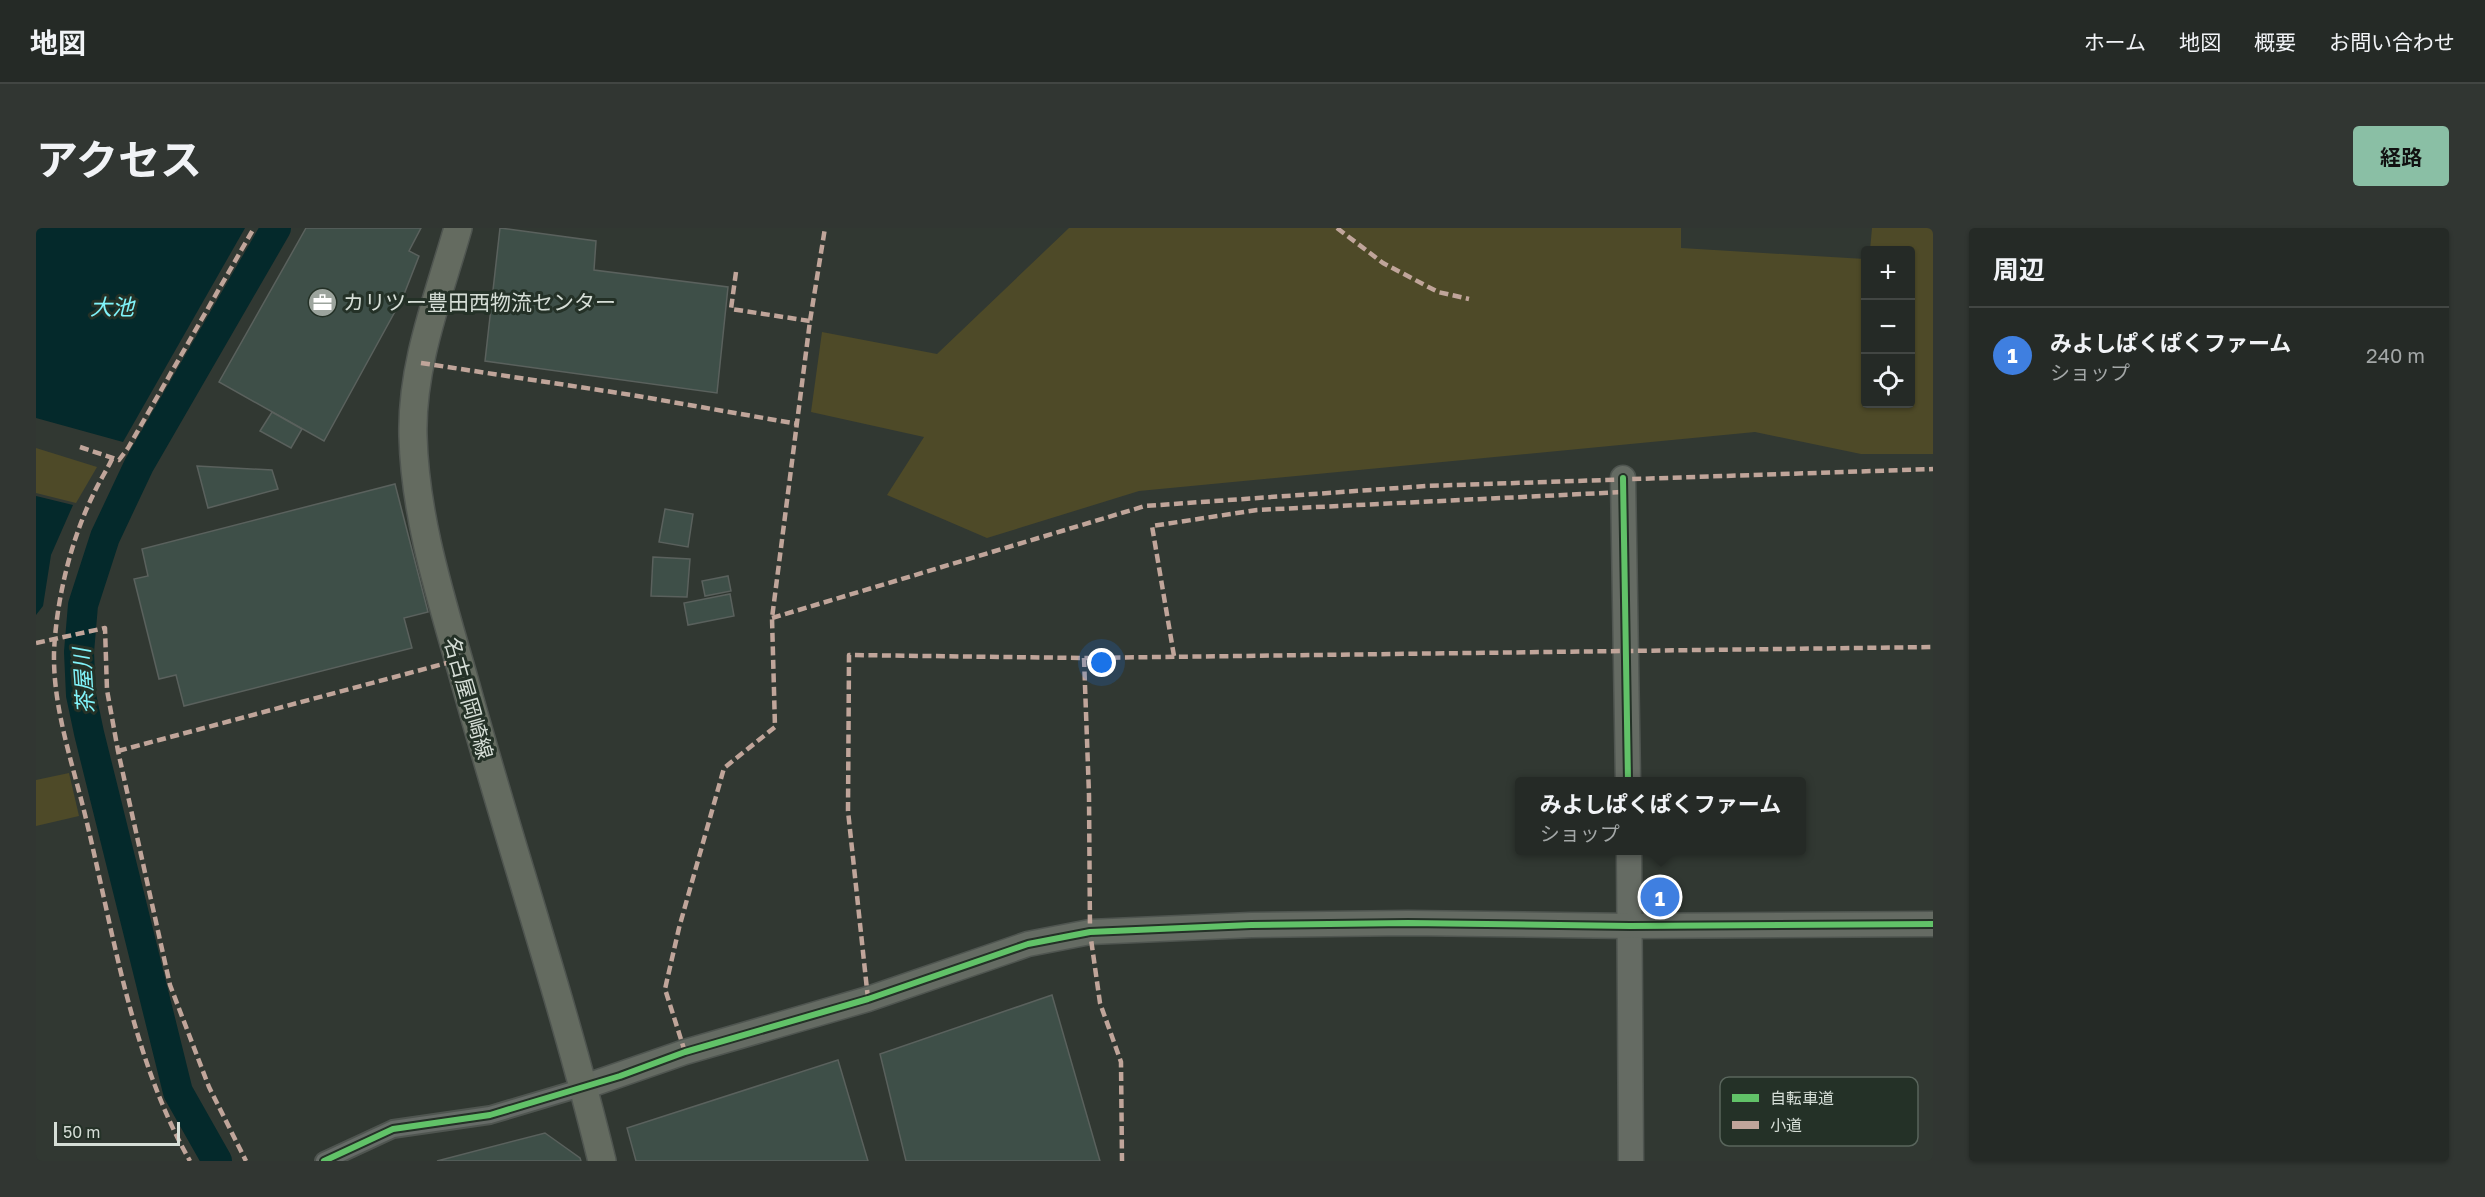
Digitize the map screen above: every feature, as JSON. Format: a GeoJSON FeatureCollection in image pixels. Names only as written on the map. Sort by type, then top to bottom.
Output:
{"type":"FeatureCollection","features":[{"type":"Feature","properties":{"kind":"main road","name":"名古屋岡崎線"},"geometry":{"type":"LineString","coordinates":[[458,228],[421,363],[415,398],[413,434],[419,506],[433,569],[484,751],[584,1087],[602,1161]]}},
{"type":"Feature","properties":{"kind":"street"},"geometry":{"type":"LineString","coordinates":[[1623,478],[1628,777]]}},
{"type":"Feature","properties":{"kind":"street"},"geometry":{"type":"LineString","coordinates":[[1629,855],[1630,1161]]}},
{"type":"Feature","properties":{"kind":"street"},"geometry":{"type":"LineString","coordinates":[[324,1161],[393,1129],[490,1114],[584,1087],[685,1052],[868,999],[1028,944],[1090,932],[1251,925],[1408,923],[1630,926],[1933,924]]}},
{"type":"Feature","properties":{"kind":"shaded area"},"geometry":{"type":"Polygon","coordinates":[[[1069,228],[1681,228],[1681,248],[1861,259],[1861,408],[1915,408],[1915,246],[1870,246],[1872,228],[1933,228],[1933,454],[1861,454],[1755,432],[1139,491],[987,538],[887,495],[924,437],[811,412],[822,332],[937,354],[1069,228]]]}},
{"type":"Feature","properties":{"kind":"shaded area"},"geometry":{"type":"Polygon","coordinates":[[[36,448],[97,467],[76,503],[36,493],[36,448]]]}},
{"type":"Feature","properties":{"kind":"shaded area"},"geometry":{"type":"Polygon","coordinates":[[[69,773],[79,816],[36,826],[36,780],[69,773]]]}},
{"type":"Feature","properties":{"kind":"water","name":"大池"},"geometry":{"type":"Polygon","coordinates":[[[36,228],[245,228],[123,442],[36,418],[36,228]]]}},
{"type":"Feature","properties":{"kind":"water"},"geometry":{"type":"Polygon","coordinates":[[[36,496],[73,505],[51,555],[43,606],[36,615],[36,496]]]}},
{"type":"Feature","properties":{"kind":"building"},"geometry":{"type":"Polygon","coordinates":[[[306,228],[421,228],[409,251],[419,256],[403,297],[324,441],[219,382],[306,228]]]}},
{"type":"Feature","properties":{"kind":"building"},"geometry":{"type":"Polygon","coordinates":[[[500,228],[596,241],[594,270],[728,287],[717,393],[485,361],[500,228]]]}},
{"type":"Feature","properties":{"kind":"building"},"geometry":{"type":"Polygon","coordinates":[[[272,412],[302,429],[291,448],[260,431],[272,412]]]}},
{"type":"Feature","properties":{"kind":"building"},"geometry":{"type":"Polygon","coordinates":[[[197,466],[272,470],[278,489],[208,508],[197,466]]]}},
{"type":"Feature","properties":{"kind":"building"},"geometry":{"type":"Polygon","coordinates":[[[395,484],[428,612],[404,618],[412,648],[184,706],[176,675],[159,679],[134,579],[148,576],[142,549],[395,484]]]}},
{"type":"Feature","properties":{"kind":"building"},"geometry":{"type":"Polygon","coordinates":[[[665,509],[693,514],[688,547],[659,542],[665,509]]]}},
{"type":"Feature","properties":{"kind":"building"},"geometry":{"type":"Polygon","coordinates":[[[653,557],[690,559],[687,597],[651,596],[653,557]]]}},
{"type":"Feature","properties":{"kind":"building"},"geometry":{"type":"Polygon","coordinates":[[[728,576],[731,591],[705,596],[702,581],[728,576]]]}},
{"type":"Feature","properties":{"kind":"building"},"geometry":{"type":"Polygon","coordinates":[[[730,594],[734,616],[688,625],[684,603],[730,594]]]}},
{"type":"Feature","properties":{"kind":"building"},"geometry":{"type":"Polygon","coordinates":[[[1052,995],[1100,1161],[906,1161],[880,1054],[1052,995]]]}},
{"type":"Feature","properties":{"kind":"building"},"geometry":{"type":"Polygon","coordinates":[[[838,1060],[868,1161],[636,1161],[627,1128],[838,1060]]]}},
{"type":"Feature","properties":{"kind":"building"},"geometry":{"type":"Polygon","coordinates":[[[545,1133],[581,1161],[437,1161],[545,1133]]]}},
{"type":"Feature","properties":{"kind":"waterway","name":"茶屋川"},"geometry":{"type":"LineString","coordinates":[[217,1161],[178,1092],[89,733],[81,695],[79,652],[83,605],[105,537],[139,465],[276,228]]}},
{"type":"Feature","properties":{"kind":"marked path"},"geometry":{"type":"LineString","coordinates":[[80,447],[119,460],[254,228]]}},
{"type":"Feature","properties":{"kind":"marked path"},"geometry":{"type":"LineString","coordinates":[[685,1052],[665,989],[679,928],[724,768],[775,727],[772,618],[810,321],[825,228]]}},
{"type":"Feature","properties":{"kind":"marked path"},"geometry":{"type":"LineString","coordinates":[[1337,228],[1383,263],[1438,292],[1469,299]]}},
{"type":"Feature","properties":{"kind":"marked path"},"geometry":{"type":"LineString","coordinates":[[736,272],[731,309],[810,321]]}},
{"type":"Feature","properties":{"kind":"marked path"},"geometry":{"type":"LineString","coordinates":[[421,363],[632,395],[798,424]]}},
{"type":"Feature","properties":{"kind":"marked path"},"geometry":{"type":"LineString","coordinates":[[112,459],[86,509],[66,570],[55,633],[57,696],[65,739],[87,823],[116,953],[139,1039],[170,1122],[190,1161]]}},
{"type":"Feature","properties":{"kind":"marked path"},"geometry":{"type":"LineString","coordinates":[[772,618],[1145,506],[1426,486],[1933,469]]}},
{"type":"Feature","properties":{"kind":"marked path"},"geometry":{"type":"LineString","coordinates":[[1174,656],[1152,526],[1257,510],[1623,492]]}},
{"type":"Feature","properties":{"kind":"marked path"},"geometry":{"type":"LineString","coordinates":[[36,643],[105,628],[107,690],[118,751],[170,985],[209,1087],[246,1161]]}},
{"type":"Feature","properties":{"kind":"marked path"},"geometry":{"type":"LineString","coordinates":[[868,999],[848,811],[849,655],[1084,658],[1933,647]]}},
{"type":"Feature","properties":{"kind":"marked path"},"geometry":{"type":"LineString","coordinates":[[1084,658],[1089,795],[1090,932],[1100,1003],[1121,1062],[1122,1161]]}},
{"type":"Feature","properties":{"kind":"marked path"},"geometry":{"type":"LineString","coordinates":[[118,751],[458,660]]}},
{"type":"Feature","properties":{"kind":"cycle path"},"geometry":{"type":"LineString","coordinates":[[1623,478],[1628,777]]}},
{"type":"Feature","properties":{"kind":"cycle path"},"geometry":{"type":"LineString","coordinates":[[324,1161],[393,1129],[490,1115],[620,1076],[685,1052],[868,999],[1028,944],[1090,932],[1251,925],[1408,923],[1630,926],[1933,924]]}},
{"type":"Feature","properties":{"kind":"place","name":"カリツー豊田西物流センター"},"geometry":{"type":"Point","coordinates":[322,302]}},
{"type":"Feature","properties":{"kind":"place","name":"みよしぱくぱくファーム"},"geometry":{"type":"Point","coordinates":[1660,897]}}]}
